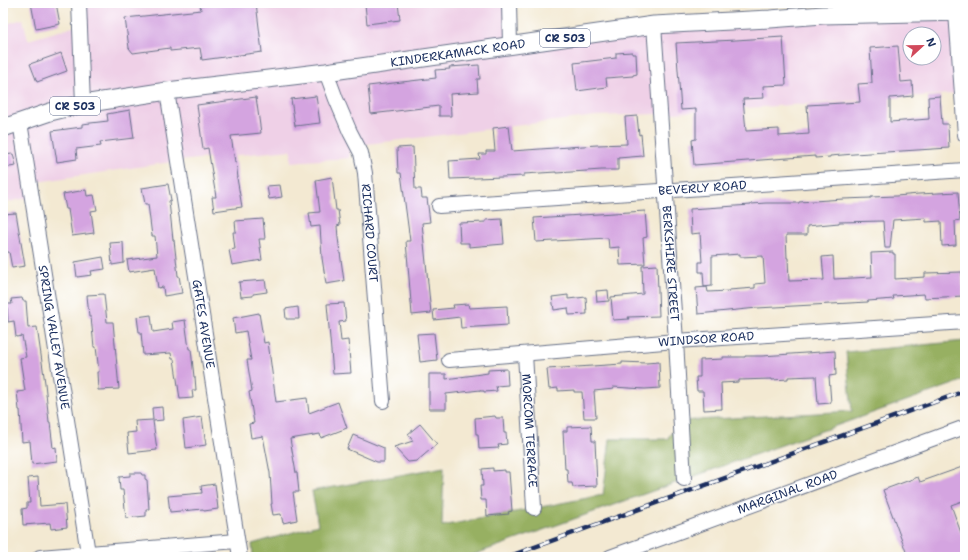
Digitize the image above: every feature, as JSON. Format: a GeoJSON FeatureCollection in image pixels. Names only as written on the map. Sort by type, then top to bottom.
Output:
{"type":"FeatureCollection","features":[{"type":"Feature","properties":{"kind":"main road","name":"KINDERKAMACK ROAD"},"geometry":{"type":"LineString","coordinates":[[3,128],[50,112],[83,104],[167,91],[326,72],[654,25],[770,19],[900,9],[960,12]]}},
{"type":"Feature","properties":{"kind":"street"},"geometry":{"type":"LineString","coordinates":[[79,3],[83,104]]}},
{"type":"Feature","properties":{"kind":"street"},"geometry":{"type":"LineString","coordinates":[[509,3],[510,45]]}},
{"type":"Feature","properties":{"kind":"street"},"geometry":{"type":"LineString","coordinates":[[960,12],[965,135]]}},
{"type":"Feature","properties":{"kind":"street","name":"BERKSHIRE STREET"},"geometry":{"type":"LineString","coordinates":[[654,25],[684,479]]}},
{"type":"Feature","properties":{"kind":"street","name":"RICHARD COURT"},"geometry":{"type":"LineString","coordinates":[[326,72],[338,105],[361,153],[365,173],[383,401]]}},
{"type":"Feature","properties":{"kind":"street","name":"GATES AVENUE"},"geometry":{"type":"LineString","coordinates":[[167,91],[240,557]]}},
{"type":"Feature","properties":{"kind":"street","name":"SPRING VALLEY AVENUE"},"geometry":{"type":"LineString","coordinates":[[20,122],[88,553]]}},
{"type":"Feature","properties":{"kind":"street","name":"BEVERLY ROAD"},"geometry":{"type":"LineString","coordinates":[[439,206],[965,170]]}},
{"type":"Feature","properties":{"kind":"street","name":"WINDSOR ROAD"},"geometry":{"type":"LineString","coordinates":[[448,360],[676,341],[965,322]]}},
{"type":"Feature","properties":{"kind":"street","name":"MORCOM TERRACE"},"geometry":{"type":"LineString","coordinates":[[525,354],[534,508]]}},
{"type":"Feature","properties":{"kind":"street","name":"MARGINAL ROAD"},"geometry":{"type":"LineString","coordinates":[[610,557],[965,427]]}},
{"type":"Feature","properties":{"kind":"street"},"geometry":{"type":"LineString","coordinates":[[40,557],[238,540]]}},
{"type":"Feature","properties":{"kind":"shaded area"},"geometry":{"type":"Polygon","coordinates":[[[79,3],[507,3],[510,45],[654,25],[965,12],[965,93],[660,114],[596,116],[351,146],[349,158],[291,162],[291,150],[178,161],[30,183],[32,197],[3,203],[3,25],[23,19],[28,40],[80,25],[79,3]]]}},
{"type":"Feature","properties":{"kind":"green space"},"geometry":{"type":"Polygon","coordinates":[[[965,341],[965,380],[467,557],[253,557],[252,544],[318,525],[312,491],[444,467],[442,526],[603,495],[610,439],[667,439],[680,421],[852,411],[846,352],[965,341]]]}},
{"type":"Feature","properties":{"kind":"building"},"geometry":{"type":"Polygon","coordinates":[[[31,3],[56,3],[60,24],[36,29],[31,3]]]}},
{"type":"Feature","properties":{"kind":"building"},"geometry":{"type":"Polygon","coordinates":[[[204,3],[256,3],[262,52],[202,60],[200,48],[170,51],[170,48],[133,53],[129,48],[125,18],[201,10],[200,5],[204,5],[204,3]]]}},
{"type":"Feature","properties":{"kind":"building"},"geometry":{"type":"Polygon","coordinates":[[[398,3],[400,20],[367,24],[365,4],[398,3]]]}},
{"type":"Feature","properties":{"kind":"building"},"geometry":{"type":"Polygon","coordinates":[[[783,37],[786,85],[763,86],[764,98],[743,99],[746,131],[779,129],[779,136],[809,134],[807,105],[860,102],[858,84],[872,83],[870,48],[898,46],[901,82],[912,81],[913,96],[890,98],[890,122],[929,119],[928,97],[940,96],[942,124],[948,124],[949,148],[694,165],[692,140],[696,139],[696,109],[681,110],[676,43],[783,37]]]}},
{"type":"Feature","properties":{"kind":"building"},"geometry":{"type":"Polygon","coordinates":[[[632,52],[632,54],[636,54],[637,74],[633,76],[606,78],[607,87],[577,91],[574,63],[616,58],[616,53],[632,52]]]}},
{"type":"Feature","properties":{"kind":"building"},"geometry":{"type":"Polygon","coordinates":[[[61,53],[67,71],[37,82],[30,64],[61,53]]]}},
{"type":"Feature","properties":{"kind":"building"},"geometry":{"type":"Polygon","coordinates":[[[479,65],[480,79],[477,79],[478,92],[450,94],[451,116],[439,116],[439,106],[371,114],[368,86],[436,78],[435,70],[450,69],[449,67],[479,65]]]}},
{"type":"Feature","properties":{"kind":"building"},"geometry":{"type":"Polygon","coordinates":[[[316,96],[320,123],[295,126],[291,99],[316,96]]]}},
{"type":"Feature","properties":{"kind":"building"},"geometry":{"type":"Polygon","coordinates":[[[256,97],[261,133],[231,136],[242,207],[214,211],[212,197],[216,197],[208,148],[203,149],[197,105],[256,97]]]}},
{"type":"Feature","properties":{"kind":"building"},"geometry":{"type":"Polygon","coordinates":[[[130,110],[134,138],[100,142],[101,146],[76,149],[77,159],[57,162],[52,131],[82,127],[82,124],[108,121],[107,114],[130,110]]]}},
{"type":"Feature","properties":{"kind":"building"},"geometry":{"type":"Polygon","coordinates":[[[637,116],[639,135],[641,134],[643,156],[618,158],[618,170],[556,172],[524,174],[524,176],[450,179],[449,161],[480,159],[479,154],[486,154],[486,151],[495,151],[493,128],[509,126],[512,151],[627,144],[625,117],[637,116]]]}},
{"type":"Feature","properties":{"kind":"building"},"geometry":{"type":"Polygon","coordinates":[[[413,147],[415,189],[421,189],[422,198],[427,198],[430,222],[422,223],[431,313],[412,315],[406,241],[410,241],[401,173],[398,173],[397,148],[413,147]]]}},
{"type":"Feature","properties":{"kind":"building"},"geometry":{"type":"Polygon","coordinates":[[[13,154],[16,166],[3,168],[3,155],[13,154]]]}},
{"type":"Feature","properties":{"kind":"building"},"geometry":{"type":"Polygon","coordinates":[[[332,177],[336,210],[338,210],[340,225],[337,226],[344,281],[326,284],[322,258],[320,226],[311,227],[309,213],[320,212],[316,180],[332,177]]]}},
{"type":"Feature","properties":{"kind":"building"},"geometry":{"type":"Polygon","coordinates":[[[168,184],[171,200],[169,201],[173,240],[182,293],[164,296],[163,287],[158,288],[155,268],[129,272],[127,260],[157,256],[155,236],[152,236],[148,204],[145,204],[142,188],[168,184]]]}},
{"type":"Feature","properties":{"kind":"building"},"geometry":{"type":"Polygon","coordinates":[[[280,185],[282,197],[269,199],[267,186],[280,185]]]}},
{"type":"Feature","properties":{"kind":"building"},"geometry":{"type":"Polygon","coordinates":[[[86,190],[87,196],[94,195],[97,210],[91,211],[94,233],[72,236],[68,209],[66,209],[63,194],[86,190]]]}},
{"type":"Feature","properties":{"kind":"building"},"geometry":{"type":"Polygon","coordinates":[[[958,192],[960,220],[955,221],[956,245],[942,246],[941,221],[926,222],[926,218],[893,220],[890,248],[885,248],[883,221],[839,222],[807,226],[807,235],[786,235],[787,258],[789,281],[824,280],[822,257],[833,256],[834,279],[872,277],[871,253],[893,252],[893,254],[895,254],[895,279],[925,277],[925,273],[962,272],[963,296],[925,298],[924,294],[893,296],[894,299],[868,302],[757,308],[698,314],[696,288],[707,287],[708,292],[729,291],[755,288],[755,284],[765,283],[763,256],[740,257],[740,254],[712,256],[712,286],[704,287],[703,272],[699,272],[699,262],[702,262],[700,233],[691,234],[690,209],[958,192]]]}},
{"type":"Feature","properties":{"kind":"building"},"geometry":{"type":"Polygon","coordinates":[[[645,211],[647,237],[643,238],[645,264],[620,265],[619,247],[609,248],[608,238],[536,242],[534,218],[645,211]]]}},
{"type":"Feature","properties":{"kind":"building"},"geometry":{"type":"Polygon","coordinates":[[[16,213],[25,266],[12,268],[9,252],[3,252],[3,214],[16,213]]]}},
{"type":"Feature","properties":{"kind":"building"},"geometry":{"type":"Polygon","coordinates":[[[263,219],[265,239],[259,239],[262,260],[232,265],[229,250],[235,249],[233,232],[236,232],[235,221],[263,219]]]}},
{"type":"Feature","properties":{"kind":"building"},"geometry":{"type":"Polygon","coordinates":[[[502,219],[504,244],[469,247],[469,243],[460,243],[459,223],[486,222],[486,220],[502,219]]]}},
{"type":"Feature","properties":{"kind":"building"},"geometry":{"type":"Polygon","coordinates":[[[123,242],[124,263],[112,265],[110,243],[123,242]]]}},
{"type":"Feature","properties":{"kind":"building"},"geometry":{"type":"Polygon","coordinates":[[[103,257],[105,269],[91,271],[92,275],[77,277],[75,262],[103,257]]]}},
{"type":"Feature","properties":{"kind":"building"},"geometry":{"type":"Polygon","coordinates":[[[657,265],[659,316],[628,317],[629,319],[613,320],[611,297],[643,294],[642,266],[657,265]]]}},
{"type":"Feature","properties":{"kind":"building"},"geometry":{"type":"Polygon","coordinates":[[[265,280],[267,292],[253,294],[253,296],[241,297],[239,282],[265,280]]]}},
{"type":"Feature","properties":{"kind":"building"},"geometry":{"type":"Polygon","coordinates":[[[608,290],[609,301],[597,302],[596,291],[608,290]]]}},
{"type":"Feature","properties":{"kind":"building"},"geometry":{"type":"Polygon","coordinates":[[[104,294],[107,322],[113,322],[119,389],[98,390],[97,372],[99,372],[96,347],[94,347],[91,317],[89,317],[87,295],[104,294]]]}},
{"type":"Feature","properties":{"kind":"building"},"geometry":{"type":"Polygon","coordinates":[[[568,295],[568,299],[586,297],[587,314],[569,315],[568,308],[554,310],[552,297],[568,295]]]}},
{"type":"Feature","properties":{"kind":"building"},"geometry":{"type":"Polygon","coordinates":[[[22,298],[23,301],[26,301],[28,328],[37,327],[49,422],[53,448],[56,447],[57,461],[32,464],[30,441],[22,442],[17,392],[25,391],[20,358],[26,357],[22,336],[16,337],[14,321],[8,322],[7,304],[12,304],[11,299],[22,298]]]}},
{"type":"Feature","properties":{"kind":"building"},"geometry":{"type":"Polygon","coordinates":[[[344,303],[346,321],[339,322],[341,341],[348,340],[351,373],[333,374],[327,304],[344,303]]]}},
{"type":"Feature","properties":{"kind":"building"},"geometry":{"type":"Polygon","coordinates":[[[468,304],[469,308],[507,306],[508,325],[461,328],[460,317],[434,320],[433,310],[454,308],[453,305],[468,304]]]}},
{"type":"Feature","properties":{"kind":"building"},"geometry":{"type":"Polygon","coordinates":[[[298,307],[299,319],[286,319],[285,309],[298,307]]]}},
{"type":"Feature","properties":{"kind":"building"},"geometry":{"type":"Polygon","coordinates":[[[259,313],[264,343],[268,342],[276,402],[307,398],[309,413],[338,402],[347,428],[321,438],[320,434],[290,439],[297,473],[299,492],[293,492],[297,520],[283,523],[281,514],[273,515],[271,504],[270,473],[263,436],[251,438],[249,424],[254,423],[249,392],[252,391],[247,360],[251,360],[246,331],[235,333],[233,318],[259,313]]]}},
{"type":"Feature","properties":{"kind":"building"},"geometry":{"type":"Polygon","coordinates":[[[151,315],[153,332],[173,329],[172,322],[185,320],[195,377],[196,390],[192,390],[193,398],[180,399],[174,359],[172,359],[171,353],[143,355],[141,332],[139,332],[137,317],[151,315]]]}},
{"type":"Feature","properties":{"kind":"building"},"geometry":{"type":"Polygon","coordinates":[[[434,333],[437,360],[420,362],[417,334],[434,333]]]}},
{"type":"Feature","properties":{"kind":"building"},"geometry":{"type":"Polygon","coordinates":[[[835,351],[836,375],[829,376],[831,403],[818,404],[816,376],[788,377],[788,379],[772,380],[739,380],[739,382],[721,383],[722,409],[704,410],[703,391],[697,391],[696,377],[700,377],[700,360],[723,359],[723,357],[835,351]]]}},
{"type":"Feature","properties":{"kind":"building"},"geometry":{"type":"Polygon","coordinates":[[[622,362],[659,362],[660,388],[645,389],[613,387],[614,389],[594,391],[596,418],[584,418],[582,392],[574,392],[574,390],[558,391],[558,388],[549,389],[547,369],[622,364],[622,362]]]}},
{"type":"Feature","properties":{"kind":"building"},"geometry":{"type":"Polygon","coordinates":[[[507,369],[508,385],[496,386],[497,391],[484,392],[480,390],[446,394],[446,409],[429,409],[429,374],[446,374],[446,379],[488,373],[488,370],[507,369]]]}},
{"type":"Feature","properties":{"kind":"building"},"geometry":{"type":"Polygon","coordinates":[[[162,407],[163,420],[153,421],[157,450],[129,453],[127,433],[136,432],[135,421],[153,420],[152,408],[162,407]]]}},
{"type":"Feature","properties":{"kind":"building"},"geometry":{"type":"Polygon","coordinates":[[[495,416],[496,418],[503,418],[504,433],[506,433],[507,444],[498,445],[499,448],[479,449],[475,418],[495,416]]]}},
{"type":"Feature","properties":{"kind":"building"},"geometry":{"type":"Polygon","coordinates":[[[202,417],[206,445],[186,448],[183,420],[202,417]]]}},
{"type":"Feature","properties":{"kind":"building"},"geometry":{"type":"Polygon","coordinates":[[[420,424],[437,444],[417,461],[408,462],[394,447],[413,441],[408,434],[420,424]]]}},
{"type":"Feature","properties":{"kind":"building"},"geometry":{"type":"Polygon","coordinates":[[[591,426],[592,441],[595,441],[597,486],[573,487],[572,483],[568,483],[567,469],[565,469],[563,431],[567,431],[567,427],[591,426]]]}},
{"type":"Feature","properties":{"kind":"building"},"geometry":{"type":"Polygon","coordinates":[[[353,435],[384,448],[384,462],[377,462],[347,449],[353,435]]]}},
{"type":"Feature","properties":{"kind":"building"},"geometry":{"type":"Polygon","coordinates":[[[965,466],[965,500],[951,505],[965,544],[965,557],[908,557],[883,490],[918,477],[920,482],[965,466]]]}},
{"type":"Feature","properties":{"kind":"building"},"geometry":{"type":"Polygon","coordinates":[[[493,468],[493,471],[505,470],[505,472],[509,472],[512,511],[508,512],[509,514],[487,516],[486,500],[481,500],[480,486],[483,486],[482,469],[493,468]]]}},
{"type":"Feature","properties":{"kind":"building"},"geometry":{"type":"Polygon","coordinates":[[[130,473],[141,473],[142,475],[145,475],[145,479],[147,480],[149,509],[146,509],[146,516],[126,518],[123,490],[120,490],[119,477],[130,476],[130,473]]]}},
{"type":"Feature","properties":{"kind":"building"},"geometry":{"type":"Polygon","coordinates":[[[38,477],[40,506],[65,504],[67,527],[51,529],[50,523],[23,525],[22,509],[27,508],[27,503],[30,503],[28,478],[38,477]]]}},
{"type":"Feature","properties":{"kind":"building"},"geometry":{"type":"Polygon","coordinates":[[[215,484],[218,509],[170,512],[168,496],[202,493],[201,486],[215,484]]]}},
{"type":"Feature","properties":{"kind":"railway"},"geometry":{"type":"LineString","coordinates":[[507,557],[965,391]]}}]}
